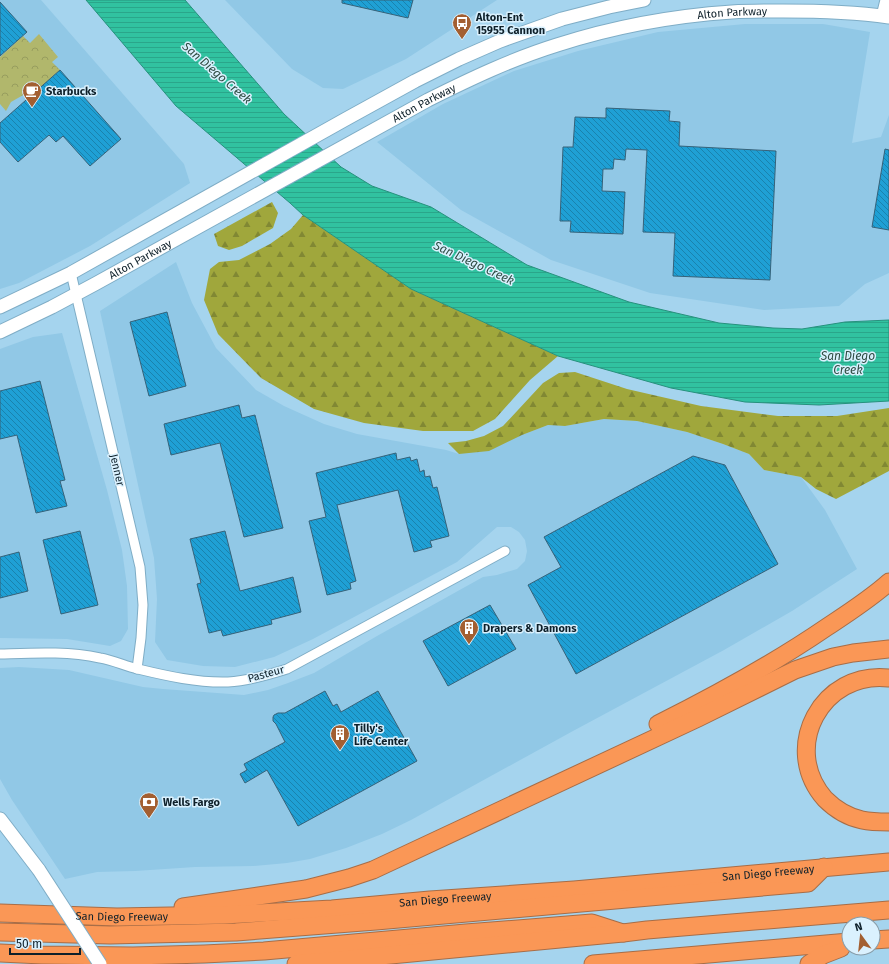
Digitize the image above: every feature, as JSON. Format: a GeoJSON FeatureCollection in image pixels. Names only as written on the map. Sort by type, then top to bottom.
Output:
{"type":"FeatureCollection","features":[{"type":"Feature","properties":{"kind":"highway"},"geometry":{"type":"LineString","coordinates":[[373,870],[691,707],[754,673],[831,625],[867,600],[889,582]]}},
{"type":"Feature","properties":{"kind":"highway"},"geometry":{"type":"LineString","coordinates":[[117,917],[306,889],[373,870],[698,718],[795,670],[854,652],[889,649]]}},
{"type":"Feature","properties":{"kind":"highway"},"geometry":{"type":"LineString","coordinates":[[889,678],[858,680],[838,690],[830,696],[822,705],[811,724],[806,753],[811,776],[819,791],[830,804],[845,814],[861,820],[889,822]]}},
{"type":"Feature","properties":{"kind":"highway","name":"San Diego Freeway"},"geometry":{"type":"LineString","coordinates":[[0,913],[117,917],[223,915],[332,909],[430,900],[574,890],[889,862]]}},
{"type":"Feature","properties":{"kind":"highway"},"geometry":{"type":"LineString","coordinates":[[0,932],[110,935],[236,932],[808,883],[824,868]]}},
{"type":"Feature","properties":{"kind":"highway"},"geometry":{"type":"LineString","coordinates":[[296,964],[647,930],[889,910]]}},
{"type":"Feature","properties":{"kind":"highway"},"geometry":{"type":"LineString","coordinates":[[0,953],[133,956],[264,951],[592,923],[623,933]]}},
{"type":"Feature","properties":{"kind":"highway"},"geometry":{"type":"LineString","coordinates":[[593,964],[841,943]]}},
{"type":"Feature","properties":{"kind":"highway"},"geometry":{"type":"LineString","coordinates":[[809,964],[823,954],[841,948]]}},
{"type":"Feature","properties":{"kind":"main road","name":"Alton Parkway"},"geometry":{"type":"LineString","coordinates":[[0,307],[71,272],[415,80],[459,58],[562,19],[644,0]]}},
{"type":"Feature","properties":{"kind":"main road","name":"Alton Parkway"},"geometry":{"type":"LineString","coordinates":[[0,332],[52,308],[428,100],[480,74],[523,57],[555,46],[613,30],[644,23],[700,15],[747,11],[811,11],[839,12],[886,17]]}},
{"type":"Feature","properties":{"kind":"main road"},"geometry":{"type":"LineString","coordinates":[[0,818],[40,870],[100,964]]}},
{"type":"Feature","properties":{"kind":"street"},"geometry":{"type":"LineString","coordinates":[[886,0],[886,17]]}},
{"type":"Feature","properties":{"kind":"street","name":"Jenner"},"geometry":{"type":"LineString","coordinates":[[71,272],[140,567],[143,605],[137,669]]}},
{"type":"Feature","properties":{"kind":"street","name":"Pasteur"},"geometry":{"type":"LineString","coordinates":[[0,654],[68,654],[100,658],[137,669],[205,681],[229,682],[262,677],[287,669],[505,550]]}},
{"type":"Feature","properties":{"kind":"shaded area"},"geometry":{"type":"Polygon","coordinates":[[[0,0],[41,0],[184,164],[190,183],[90,246],[19,283],[0,289],[0,0]]]}},
{"type":"Feature","properties":{"kind":"shaded area"},"geometry":{"type":"Polygon","coordinates":[[[225,0],[497,0],[406,59],[343,89],[323,88],[292,69],[225,0]]]}},
{"type":"Feature","properties":{"kind":"shaded area"},"geometry":{"type":"Polygon","coordinates":[[[745,24],[823,24],[870,32],[852,143],[881,137],[889,115],[889,273],[865,284],[839,306],[764,310],[650,293],[551,260],[461,210],[377,142],[443,104],[514,71],[578,51],[658,32],[745,24]]]}},
{"type":"Feature","properties":{"kind":"shaded area"},"geometry":{"type":"Polygon","coordinates":[[[176,262],[192,303],[216,348],[256,390],[284,406],[324,424],[357,434],[446,450],[459,454],[522,435],[548,425],[565,426],[604,419],[637,421],[687,432],[749,454],[764,470],[801,477],[825,510],[857,569],[792,611],[724,650],[411,820],[382,834],[346,848],[310,859],[287,863],[253,866],[195,867],[97,872],[65,879],[12,800],[0,779],[0,668],[19,667],[69,670],[143,687],[163,689],[244,695],[268,690],[314,673],[483,577],[497,575],[517,569],[525,561],[527,551],[525,540],[519,532],[511,527],[497,527],[457,562],[313,639],[274,657],[235,667],[203,666],[167,660],[155,642],[157,599],[154,558],[100,311],[176,262]]]}},
{"type":"Feature","properties":{"kind":"shaded area"},"geometry":{"type":"Polygon","coordinates":[[[62,333],[107,490],[122,550],[127,586],[128,629],[121,641],[110,646],[67,639],[0,638],[0,349],[33,337],[62,333]]]}},
{"type":"Feature","properties":{"kind":"green space"},"geometry":{"type":"Polygon","coordinates":[[[39,34],[58,57],[52,62],[60,70],[31,96],[25,94],[11,102],[6,111],[0,104],[0,57],[23,36],[30,43],[39,34]]]}},
{"type":"Feature","properties":{"kind":"green space"},"geometry":{"type":"Polygon","coordinates":[[[272,202],[278,213],[273,228],[242,246],[229,250],[218,246],[214,234],[272,202]]]}},
{"type":"Feature","properties":{"kind":"green space"},"geometry":{"type":"Polygon","coordinates":[[[303,215],[411,289],[558,356],[530,380],[495,419],[473,431],[423,431],[364,423],[314,409],[261,378],[218,334],[204,300],[210,269],[219,262],[239,260],[270,244],[291,229],[303,215]]]}},
{"type":"Feature","properties":{"kind":"green space"},"geometry":{"type":"Polygon","coordinates":[[[575,372],[627,389],[701,406],[778,416],[837,416],[889,408],[889,471],[836,499],[816,489],[801,477],[764,470],[749,454],[687,432],[637,421],[604,419],[565,426],[548,425],[522,435],[489,451],[459,454],[448,443],[466,441],[484,436],[503,426],[543,383],[559,373],[575,372]]]}},
{"type":"Feature","properties":{"kind":"water","name":"San Diego Creek"},"geometry":{"type":"Polygon","coordinates":[[[86,0],[185,0],[284,114],[341,167],[372,186],[431,207],[527,265],[629,302],[719,323],[802,329],[845,322],[889,320],[889,401],[819,405],[745,402],[671,388],[558,356],[411,289],[303,215],[176,106],[86,0]]]}},
{"type":"Feature","properties":{"kind":"building"},"geometry":{"type":"Polygon","coordinates":[[[342,0],[413,0],[408,18],[342,3],[342,0]]]}},
{"type":"Feature","properties":{"kind":"building"},"geometry":{"type":"Polygon","coordinates":[[[0,2],[27,32],[0,56],[0,2]]]}},
{"type":"Feature","properties":{"kind":"building"},"geometry":{"type":"Polygon","coordinates":[[[60,70],[121,139],[90,166],[63,136],[56,142],[49,135],[18,162],[0,142],[0,123],[60,70]]]}},
{"type":"Feature","properties":{"kind":"building"},"geometry":{"type":"Polygon","coordinates":[[[606,108],[670,111],[669,121],[680,122],[679,146],[776,151],[770,280],[673,276],[675,233],[643,232],[647,150],[626,149],[625,160],[614,159],[613,169],[603,169],[602,191],[625,192],[623,234],[570,232],[571,221],[560,221],[563,147],[573,147],[575,117],[606,118],[606,108]]]}},
{"type":"Feature","properties":{"kind":"building"},"geometry":{"type":"Polygon","coordinates":[[[885,149],[889,150],[889,230],[872,227],[885,149]]]}},
{"type":"Feature","properties":{"kind":"building"},"geometry":{"type":"Polygon","coordinates":[[[167,312],[186,386],[149,396],[130,322],[167,312]]]}},
{"type":"Feature","properties":{"kind":"building"},"geometry":{"type":"Polygon","coordinates":[[[40,381],[65,480],[60,481],[67,506],[36,513],[17,435],[0,439],[0,391],[40,381]]]}},
{"type":"Feature","properties":{"kind":"building"},"geometry":{"type":"Polygon","coordinates":[[[239,405],[242,418],[255,415],[283,528],[244,537],[220,443],[171,455],[164,424],[239,405]]]}},
{"type":"Feature","properties":{"kind":"building"},"geometry":{"type":"Polygon","coordinates":[[[396,453],[397,460],[410,457],[411,461],[417,459],[420,472],[424,470],[425,477],[430,476],[433,488],[437,487],[449,536],[430,541],[432,547],[414,552],[398,490],[337,505],[356,581],[350,583],[351,589],[327,595],[309,521],[326,517],[316,473],[396,453]]]}},
{"type":"Feature","properties":{"kind":"building"},"geometry":{"type":"Polygon","coordinates":[[[693,456],[725,465],[778,564],[576,674],[528,585],[561,567],[544,537],[693,456]]]}},
{"type":"Feature","properties":{"kind":"building"},"geometry":{"type":"Polygon","coordinates":[[[80,531],[98,605],[61,614],[43,540],[80,531]]]}},
{"type":"Feature","properties":{"kind":"building"},"geometry":{"type":"Polygon","coordinates":[[[225,531],[240,591],[293,577],[301,612],[271,620],[272,624],[223,636],[221,630],[209,633],[197,584],[201,583],[190,539],[225,531]]]}},
{"type":"Feature","properties":{"kind":"building"},"geometry":{"type":"Polygon","coordinates":[[[19,552],[28,591],[0,598],[0,557],[19,552]]]}},
{"type":"Feature","properties":{"kind":"building","name":"Drapers & Damons"},"geometry":{"type":"Polygon","coordinates":[[[490,605],[516,649],[448,686],[423,641],[490,605]]]}},
{"type":"Feature","properties":{"kind":"building","name":"Tilly's Life Center"},"geometry":{"type":"Polygon","coordinates":[[[325,691],[333,706],[337,704],[341,712],[378,691],[417,761],[298,826],[267,770],[245,783],[240,774],[247,770],[244,764],[285,742],[273,721],[274,715],[278,713],[285,713],[325,691]]]}},
{"type":"Feature","properties":{"kind":"place","name":"Alton-Ent 15955 Cannon"},"geometry":{"type":"Point","coordinates":[462,40]}},
{"type":"Feature","properties":{"kind":"place","name":"Starbucks"},"geometry":{"type":"Point","coordinates":[32,108]}},
{"type":"Feature","properties":{"kind":"place","name":"Drapers & Damons"},"geometry":{"type":"Point","coordinates":[469,645]}},
{"type":"Feature","properties":{"kind":"place","name":"Tilly's Life Center"},"geometry":{"type":"Point","coordinates":[340,751]}},
{"type":"Feature","properties":{"kind":"place","name":"Wells Fargo"},"geometry":{"type":"Point","coordinates":[149,819]}}]}
